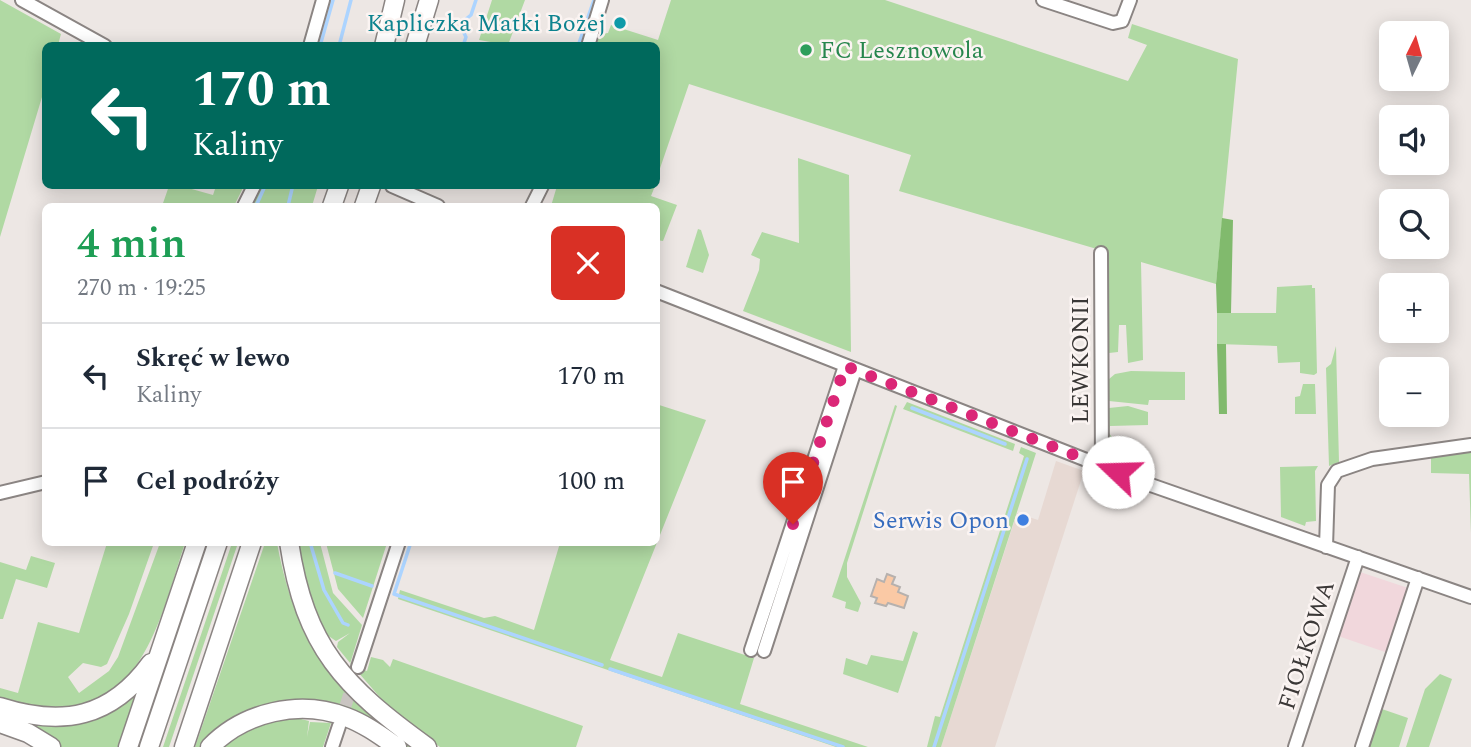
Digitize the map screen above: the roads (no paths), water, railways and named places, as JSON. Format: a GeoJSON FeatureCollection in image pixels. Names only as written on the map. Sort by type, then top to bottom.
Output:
{"type":"FeatureCollection","features":[{"type":"Feature","properties":{"kind":"highway"},"geometry":{"type":"LineString","coordinates":[[385,42],[396,0]]}},
{"type":"Feature","properties":{"kind":"highway"},"geometry":{"type":"LineString","coordinates":[[416,42],[429,0]]}},
{"type":"Feature","properties":{"kind":"highway"},"geometry":{"type":"LineString","coordinates":[[128,747],[196,546]]}},
{"type":"Feature","properties":{"kind":"highway"},"geometry":{"type":"LineString","coordinates":[[149,747],[217,546]]}},
{"type":"Feature","properties":{"kind":"highway"},"geometry":{"type":"LineString","coordinates":[[184,747],[251,546]]}},
{"type":"Feature","properties":{"kind":"highway"},"geometry":{"type":"LineString","coordinates":[[290,546],[307,615],[330,658],[372,706],[427,747]]}},
{"type":"Feature","properties":{"kind":"highway"},"geometry":{"type":"LineString","coordinates":[[0,707],[46,717],[80,715],[109,704],[126,692],[159,651]]}},
{"type":"Feature","properties":{"kind":"highway"},"geometry":{"type":"LineString","coordinates":[[210,747],[229,730],[242,723],[259,716],[295,709],[325,711],[348,717],[397,747]]}},
{"type":"Feature","properties":{"kind":"highway"},"geometry":{"type":"LineString","coordinates":[[0,723],[29,733],[51,747]]}},
{"type":"Feature","properties":{"kind":"street"},"geometry":{"type":"LineString","coordinates":[[22,0],[98,42]]}},
{"type":"Feature","properties":{"kind":"street"},"geometry":{"type":"LineString","coordinates":[[311,42],[323,0]]}},
{"type":"Feature","properties":{"kind":"street"},"geometry":{"type":"LineString","coordinates":[[589,42],[602,0]]}},
{"type":"Feature","properties":{"kind":"street"},"geometry":{"type":"LineString","coordinates":[[1043,0],[1113,23],[1122,21],[1130,0]]}},
{"type":"Feature","properties":{"kind":"street"},"geometry":{"type":"LineString","coordinates":[[398,189],[431,203]]}},
{"type":"Feature","properties":{"kind":"street","name":"LEWKONII"},"geometry":{"type":"LineString","coordinates":[[1101,253],[1102,466]]}},
{"type":"Feature","properties":{"kind":"street"},"geometry":{"type":"LineString","coordinates":[[660,293],[1102,466],[1471,597]]}},
{"type":"Feature","properties":{"kind":"street"},"geometry":{"type":"LineString","coordinates":[[757,650],[850,368]]}},
{"type":"Feature","properties":{"kind":"street"},"geometry":{"type":"LineString","coordinates":[[1326,547],[1328,485],[1337,471],[1372,459],[1471,445]]}},
{"type":"Feature","properties":{"kind":"street"},"geometry":{"type":"LineString","coordinates":[[0,493],[42,483]]}},
{"type":"Feature","properties":{"kind":"street"},"geometry":{"type":"LineString","coordinates":[[358,667],[398,546]]}},
{"type":"Feature","properties":{"kind":"street","name":"FIOŁKOWA"},"geometry":{"type":"LineString","coordinates":[[1295,747],[1357,557]]}},
{"type":"Feature","properties":{"kind":"street"},"geometry":{"type":"LineString","coordinates":[[1362,747],[1418,578]]}},
{"type":"Feature","properties":{"kind":"street"},"geometry":{"type":"LineString","coordinates":[[332,747],[339,726]]}},
{"type":"Feature","properties":{"kind":"waterway"},"geometry":{"type":"LineString","coordinates":[[321,42],[333,0]]}},
{"type":"Feature","properties":{"kind":"waterway"},"geometry":{"type":"LineString","coordinates":[[340,42],[351,0]]}},
{"type":"Feature","properties":{"kind":"waterway"},"geometry":{"type":"LineString","coordinates":[[466,19],[471,15],[476,0]]}},
{"type":"Feature","properties":{"kind":"waterway"},"geometry":{"type":"LineString","coordinates":[[579,42],[594,0]]}},
{"type":"Feature","properties":{"kind":"waterway"},"geometry":{"type":"LineString","coordinates":[[463,31],[466,37],[464,42]]}},
{"type":"Feature","properties":{"kind":"waterway"},"geometry":{"type":"LineString","coordinates":[[257,203],[264,189]]}},
{"type":"Feature","properties":{"kind":"waterway"},"geometry":{"type":"LineString","coordinates":[[289,203],[292,189]]}},
{"type":"Feature","properties":{"kind":"waterway"},"geometry":{"type":"LineString","coordinates":[[912,408],[1005,444]]}},
{"type":"Feature","properties":{"kind":"waterway"},"geometry":{"type":"LineString","coordinates":[[934,747],[1027,459]]}},
{"type":"Feature","properties":{"kind":"waterway"},"geometry":{"type":"LineString","coordinates":[[311,546],[324,590],[343,623],[348,625]]}},
{"type":"Feature","properties":{"kind":"waterway"},"geometry":{"type":"LineString","coordinates":[[410,546],[394,594],[602,665]]}},
{"type":"Feature","properties":{"kind":"waterway"},"geometry":{"type":"LineString","coordinates":[[335,573],[372,586]]}},
{"type":"Feature","properties":{"kind":"waterway"},"geometry":{"type":"LineString","coordinates":[[610,669],[843,747]]}},
{"type":"Feature","properties":{"kind":"tunnel"},"geometry":{"type":"LineString","coordinates":[[340,723],[358,667]]}},
{"type":"Feature","properties":{"kind":"place","name":"Kapliczka Matki Bożej"},"geometry":{"type":"Point","coordinates":[620,23]}},
{"type":"Feature","properties":{"kind":"place","name":"FC Lesznowola"},"geometry":{"type":"Point","coordinates":[806,50]}},
{"type":"Feature","properties":{"kind":"place","name":"Serwis Opon"},"geometry":{"type":"Point","coordinates":[1023,520]}}]}
